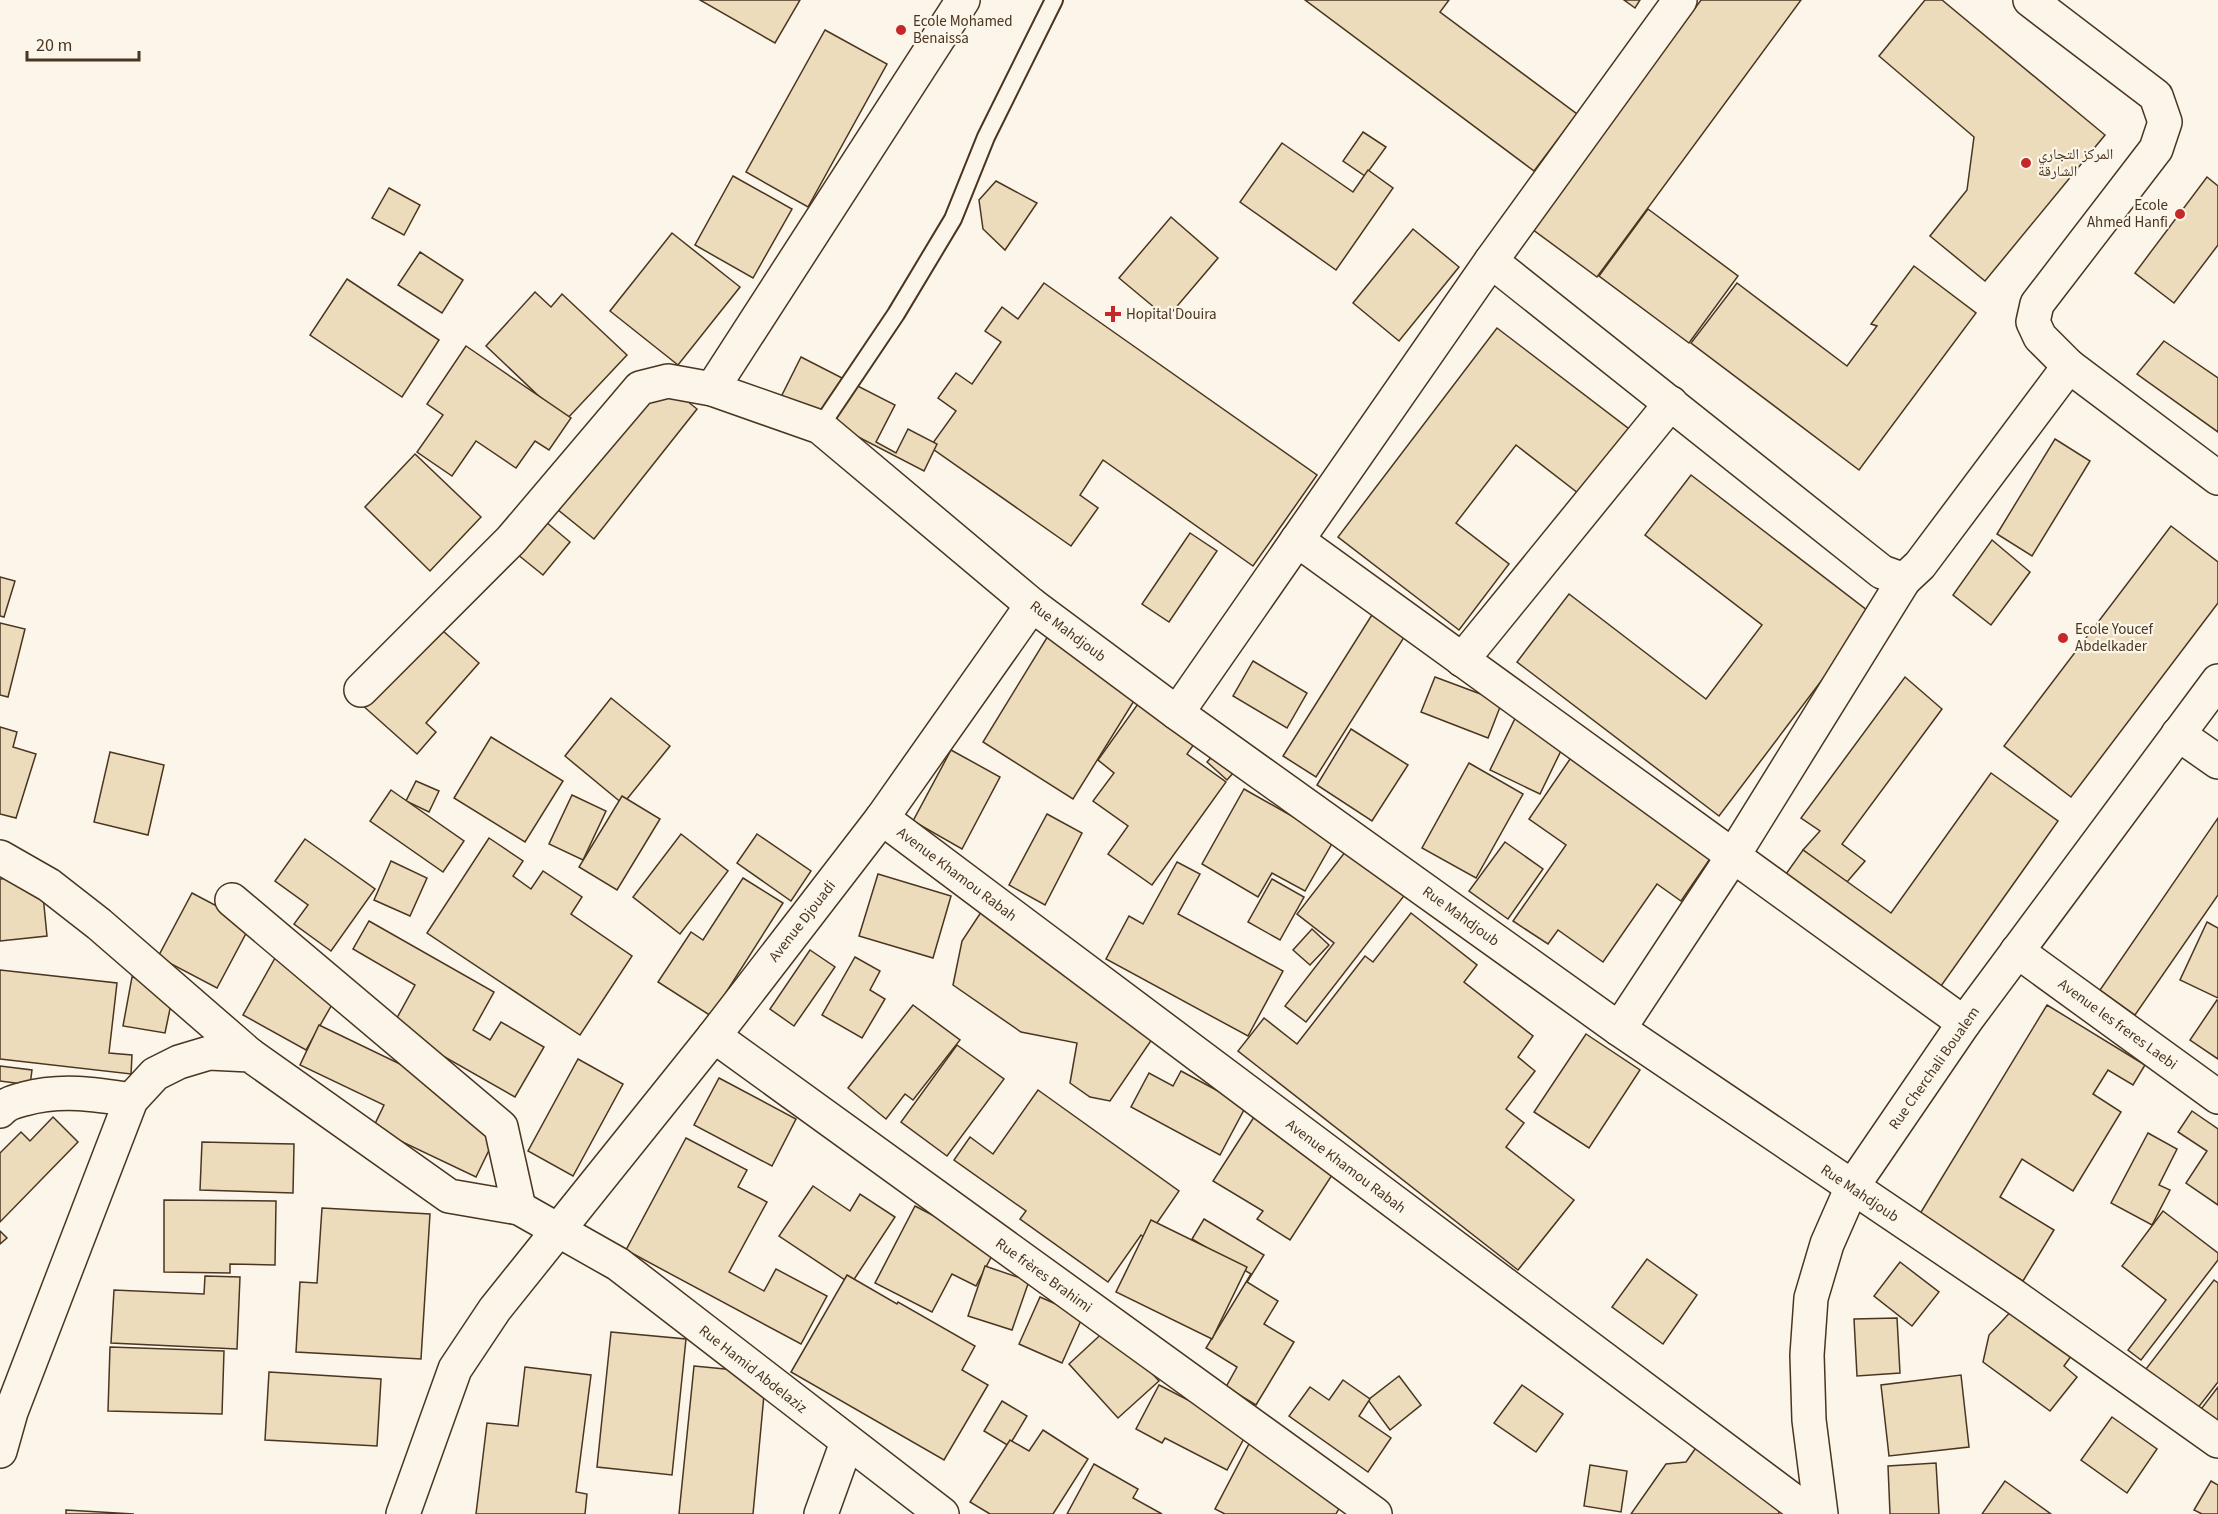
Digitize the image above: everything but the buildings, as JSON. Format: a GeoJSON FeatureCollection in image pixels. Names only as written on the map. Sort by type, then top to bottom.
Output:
{"type":"FeatureCollection","features":[{"type":"Feature","properties":{"kind":"street"},"geometry":{"type":"LineString","coordinates":[[712,389],[963,0]]}},
{"type":"Feature","properties":{"kind":"street"},"geometry":{"type":"LineString","coordinates":[[1177,713],[1491,261],[1680,0]]}},
{"type":"Feature","properties":{"kind":"street"},"geometry":{"type":"LineString","coordinates":[[2030,0],[2156,96],[2164,122],[2156,150],[2037,304],[2033,322],[2040,337],[2069,366],[2218,478]]}},
{"type":"Feature","properties":{"kind":"street"},"geometry":{"type":"LineString","coordinates":[[1491,261],[1882,572],[1904,580]]}},
{"type":"Feature","properties":{"kind":"street"},"geometry":{"type":"LineString","coordinates":[[1619,1029],[1733,856],[1904,580],[1920,565],[2069,366]]}},
{"type":"Feature","properties":{"kind":"street","name":"Rue Mahdjoub"},"geometry":{"type":"LineString","coordinates":[[361,690],[511,540],[640,388],[668,381],[712,389],[820,427],[1032,605],[1177,713],[1619,1029],[2014,1296],[2218,1441]]}},
{"type":"Feature","properties":{"kind":"street"},"geometry":{"type":"LineString","coordinates":[[1462,660],[1671,403]]}},
{"type":"Feature","properties":{"kind":"street"},"geometry":{"type":"LineString","coordinates":[[1297,540],[1964,1023]]}},
{"type":"Feature","properties":{"kind":"street","name":"Avenue Djouadi"},"geometry":{"type":"LineString","coordinates":[[403,1514],[454,1369],[495,1309],[714,1036],[882,818],[1032,605]]}},
{"type":"Feature","properties":{"kind":"street","name":"Rue Cherchali Boualem"},"geometry":{"type":"LineString","coordinates":[[1821,1514],[1809,1420],[1807,1355],[1811,1298],[1827,1244],[1852,1187],[1964,1023],[2218,681]]}},
{"type":"Feature","properties":{"kind":"street"},"geometry":{"type":"LineString","coordinates":[[2178,734],[2218,762]]}},
{"type":"Feature","properties":{"kind":"street","name":"Avenue Khamou Rabah"},"geometry":{"type":"LineString","coordinates":[[882,818],[1811,1514]]}},
{"type":"Feature","properties":{"kind":"street","name":"Rue Hamid Abdelaziz"},"geometry":{"type":"LineString","coordinates":[[0,857],[50,885],[99,924],[250,1055],[449,1196],[519,1208],[618,1264],[942,1514]]}},
{"type":"Feature","properties":{"kind":"street"},"geometry":{"type":"LineString","coordinates":[[232,900],[501,1127],[519,1208]]}},
{"type":"Feature","properties":{"kind":"street","name":"Avenue les freres Laebi"},"geometry":{"type":"LineString","coordinates":[[2017,951],[2218,1097]]}},
{"type":"Feature","properties":{"kind":"street","name":"Rue frères Brahimi"},"geometry":{"type":"LineString","coordinates":[[714,1036],[1375,1514]]}},
{"type":"Feature","properties":{"kind":"street"},"geometry":{"type":"LineString","coordinates":[[0,1451],[11,1412],[131,1100],[155,1074],[178,1062],[209,1053],[250,1055]]}},
{"type":"Feature","properties":{"kind":"street"},"geometry":{"type":"LineString","coordinates":[[0,1111],[6,1104],[44,1093],[83,1093],[131,1100]]}},
{"type":"Feature","properties":{"kind":"street"},"geometry":{"type":"LineString","coordinates":[[821,1514],[847,1442]]}},
{"type":"Feature","properties":{"kind":"lane"},"geometry":{"type":"LineString","coordinates":[[820,427],[896,314],[953,219],[986,136],[1054,0]]}},
{"type":"Feature","properties":{"kind":"place","name":"Ecole Mohamed Benaissa"},"geometry":{"type":"Point","coordinates":[901,30]}},
{"type":"Feature","properties":{"kind":"place","name":"المركز التجاري الشارقة"},"geometry":{"type":"Point","coordinates":[2026,163]}},
{"type":"Feature","properties":{"kind":"place","name":"Ecole Ahmed Hanfi"},"geometry":{"type":"Point","coordinates":[2180,214]}},
{"type":"Feature","properties":{"kind":"place","name":"Hopital Douira"},"geometry":{"type":"Point","coordinates":[1113,314]}},
{"type":"Feature","properties":{"kind":"place","name":"Ecole Youcef Abdelkader"},"geometry":{"type":"Point","coordinates":[2063,638]}}]}
